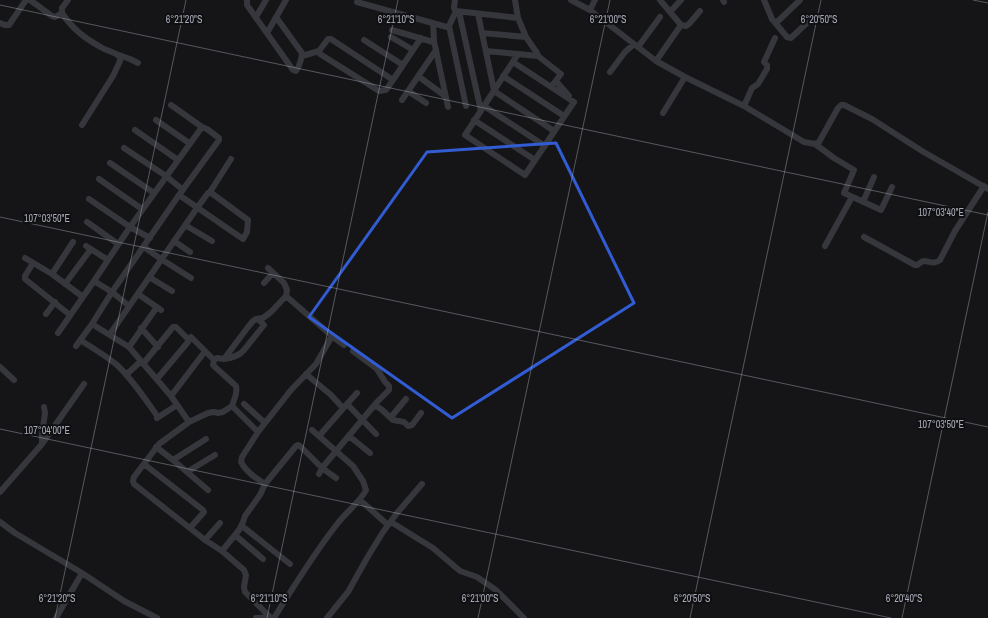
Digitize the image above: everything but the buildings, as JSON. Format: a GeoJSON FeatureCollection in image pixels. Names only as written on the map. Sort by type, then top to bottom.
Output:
{"type":"FeatureCollection","features":[{"type":"Feature","properties":{"kind":"street"},"geometry":{"type":"LineString","coordinates":[[0,23],[7,26],[9,25],[26,0]]}},
{"type":"Feature","properties":{"kind":"street"},"geometry":{"type":"LineString","coordinates":[[30,0],[52,16],[57,16],[62,13]]}},
{"type":"Feature","properties":{"kind":"street"},"geometry":{"type":"LineString","coordinates":[[68,0],[62,8],[62,13],[79,33],[105,49],[138,63]]}},
{"type":"Feature","properties":{"kind":"street"},"geometry":{"type":"LineString","coordinates":[[247,0],[247,5],[295,71],[302,56],[301,51],[276,17]]}},
{"type":"Feature","properties":{"kind":"street"},"geometry":{"type":"LineString","coordinates":[[256,17],[266,0]]}},
{"type":"Feature","properties":{"kind":"street"},"geometry":{"type":"LineString","coordinates":[[267,33],[286,0]]}},
{"type":"Feature","properties":{"kind":"street"},"geometry":{"type":"LineString","coordinates":[[455,0],[454,17],[466,106]]}},
{"type":"Feature","properties":{"kind":"street"},"geometry":{"type":"LineString","coordinates":[[514,0],[518,18],[526,37],[538,56],[561,74],[552,87]]}},
{"type":"Feature","properties":{"kind":"street"},"geometry":{"type":"LineString","coordinates":[[571,0],[590,10],[656,61],[744,106],[804,142],[815,144],[854,170],[844,193],[881,210],[892,186]]}},
{"type":"Feature","properties":{"kind":"street"},"geometry":{"type":"LineString","coordinates":[[590,10],[595,0]]}},
{"type":"Feature","properties":{"kind":"street"},"geometry":{"type":"LineString","coordinates":[[660,0],[681,25],[686,26],[689,24],[700,11]]}},
{"type":"Feature","properties":{"kind":"street"},"geometry":{"type":"LineString","coordinates":[[670,12],[681,0]]}},
{"type":"Feature","properties":{"kind":"street"},"geometry":{"type":"LineString","coordinates":[[776,23],[800,0]]}},
{"type":"Feature","properties":{"kind":"street"},"geometry":{"type":"LineString","coordinates":[[767,1],[772,19],[787,37],[791,38],[811,19]]}},
{"type":"Feature","properties":{"kind":"street"},"geometry":{"type":"LineString","coordinates":[[357,2],[447,27],[454,17],[478,14],[518,18]]}},
{"type":"Feature","properties":{"kind":"street"},"geometry":{"type":"LineString","coordinates":[[478,14],[494,90],[554,131]]}},
{"type":"Feature","properties":{"kind":"street"},"geometry":{"type":"LineString","coordinates":[[454,17],[482,108],[545,146]]}},
{"type":"Feature","properties":{"kind":"street"},"geometry":{"type":"LineString","coordinates":[[610,72],[625,52],[636,46],[660,17]]}},
{"type":"Feature","properties":{"kind":"street"},"geometry":{"type":"LineString","coordinates":[[433,23],[434,41],[448,107]]}},
{"type":"Feature","properties":{"kind":"street"},"geometry":{"type":"LineString","coordinates":[[656,61],[681,25]]}},
{"type":"Feature","properties":{"kind":"street"},"geometry":{"type":"LineString","coordinates":[[392,30],[434,41]]}},
{"type":"Feature","properties":{"kind":"street"},"geometry":{"type":"LineString","coordinates":[[482,33],[526,37]]}},
{"type":"Feature","properties":{"kind":"street"},"geometry":{"type":"LineString","coordinates":[[391,37],[412,50]]}},
{"type":"Feature","properties":{"kind":"street"},"geometry":{"type":"LineString","coordinates":[[319,51],[320,54],[379,91],[386,90],[421,38]]}},
{"type":"Feature","properties":{"kind":"street"},"geometry":{"type":"LineString","coordinates":[[744,106],[752,88],[758,84],[767,69],[767,65],[764,62],[775,38]]}},
{"type":"Feature","properties":{"kind":"street"},"geometry":{"type":"LineString","coordinates":[[302,56],[319,51],[328,39],[331,39],[393,80]]}},
{"type":"Feature","properties":{"kind":"street"},"geometry":{"type":"LineString","coordinates":[[364,40],[403,65]]}},
{"type":"Feature","properties":{"kind":"street"},"geometry":{"type":"LineString","coordinates":[[402,100],[436,50]]}},
{"type":"Feature","properties":{"kind":"street"},"geometry":{"type":"LineString","coordinates":[[486,51],[538,56]]}},
{"type":"Feature","properties":{"kind":"street"},"geometry":{"type":"LineString","coordinates":[[518,54],[465,135],[525,175],[574,102]]}},
{"type":"Feature","properties":{"kind":"street"},"geometry":{"type":"LineString","coordinates":[[82,125],[120,61],[119,55]]}},
{"type":"Feature","properties":{"kind":"street"},"geometry":{"type":"LineString","coordinates":[[427,62],[440,70]]}},
{"type":"Feature","properties":{"kind":"street"},"geometry":{"type":"LineString","coordinates":[[513,62],[574,102]]}},
{"type":"Feature","properties":{"kind":"street"},"geometry":{"type":"LineString","coordinates":[[418,76],[445,96]]}},
{"type":"Feature","properties":{"kind":"street"},"geometry":{"type":"LineString","coordinates":[[503,76],[564,116]]}},
{"type":"Feature","properties":{"kind":"street"},"geometry":{"type":"LineString","coordinates":[[663,113],[685,77]]}},
{"type":"Feature","properties":{"kind":"street"},"geometry":{"type":"LineString","coordinates":[[556,81],[574,102]]}},
{"type":"Feature","properties":{"kind":"street"},"geometry":{"type":"LineString","coordinates":[[408,91],[426,103]]}},
{"type":"Feature","properties":{"kind":"street"},"geometry":{"type":"LineString","coordinates":[[76,346],[112,292],[219,140],[219,138],[207,129],[171,105]]}},
{"type":"Feature","properties":{"kind":"street"},"geometry":{"type":"LineString","coordinates":[[815,144],[821,140],[838,108],[844,105],[872,119],[922,151],[986,187],[955,231],[940,260],[937,262],[933,263],[923,260],[915,265],[864,237]]}},
{"type":"Feature","properties":{"kind":"street"},"geometry":{"type":"LineString","coordinates":[[156,120],[189,143]]}},
{"type":"Feature","properties":{"kind":"street"},"geometry":{"type":"LineString","coordinates":[[474,120],[535,160]]}},
{"type":"Feature","properties":{"kind":"street"},"geometry":{"type":"LineString","coordinates":[[58,333],[142,209],[202,127]]}},
{"type":"Feature","properties":{"kind":"street"},"geometry":{"type":"LineString","coordinates":[[135,130],[178,160]]}},
{"type":"Feature","properties":{"kind":"street"},"geometry":{"type":"LineString","coordinates":[[124,148],[166,176],[197,208],[243,239],[247,232],[248,220],[210,192]]}},
{"type":"Feature","properties":{"kind":"street"},"geometry":{"type":"LineString","coordinates":[[110,334],[231,160]]}},
{"type":"Feature","properties":{"kind":"street"},"geometry":{"type":"LineString","coordinates":[[110,163],[154,193]]}},
{"type":"Feature","properties":{"kind":"street"},"geometry":{"type":"LineString","coordinates":[[863,202],[874,177]]}},
{"type":"Feature","properties":{"kind":"street"},"geometry":{"type":"LineString","coordinates":[[99,179],[142,209]]}},
{"type":"Feature","properties":{"kind":"street"},"geometry":{"type":"LineString","coordinates":[[826,246],[852,197]]}},
{"type":"Feature","properties":{"kind":"street"},"geometry":{"type":"LineString","coordinates":[[89,199],[130,227],[150,238]]}},
{"type":"Feature","properties":{"kind":"street"},"geometry":{"type":"LineString","coordinates":[[87,222],[118,244]]}},
{"type":"Feature","properties":{"kind":"street"},"geometry":{"type":"LineString","coordinates":[[185,225],[212,241]]}},
{"type":"Feature","properties":{"kind":"street"},"geometry":{"type":"LineString","coordinates":[[52,274],[73,242]]}},
{"type":"Feature","properties":{"kind":"street"},"geometry":{"type":"LineString","coordinates":[[174,242],[190,252]]}},
{"type":"Feature","properties":{"kind":"street"},"geometry":{"type":"LineString","coordinates":[[65,284],[88,247],[108,260]]}},
{"type":"Feature","properties":{"kind":"street"},"geometry":{"type":"LineString","coordinates":[[144,247],[161,260],[191,278]]}},
{"type":"Feature","properties":{"kind":"street"},"geometry":{"type":"LineString","coordinates":[[25,258],[52,274],[83,297]]}},
{"type":"Feature","properties":{"kind":"street"},"geometry":{"type":"LineString","coordinates":[[33,263],[25,276],[25,279],[70,315]]}},
{"type":"Feature","properties":{"kind":"street"},"geometry":{"type":"LineString","coordinates":[[224,359],[253,321],[263,318],[271,312],[286,296],[286,286],[271,270],[264,283]]}},
{"type":"Feature","properties":{"kind":"street"},"geometry":{"type":"LineString","coordinates":[[149,277],[172,291]]}},
{"type":"Feature","properties":{"kind":"street"},"geometry":{"type":"LineString","coordinates":[[94,281],[112,292],[129,306]]}},
{"type":"Feature","properties":{"kind":"street"},"geometry":{"type":"LineString","coordinates":[[129,347],[142,328],[159,308],[138,294]]}},
{"type":"Feature","properties":{"kind":"street"},"geometry":{"type":"LineString","coordinates":[[286,296],[344,345]]}},
{"type":"Feature","properties":{"kind":"street"},"geometry":{"type":"LineString","coordinates":[[46,314],[55,302]]}},
{"type":"Feature","properties":{"kind":"street"},"geometry":{"type":"LineString","coordinates":[[214,360],[216,358],[224,359],[242,353],[264,325],[258,319]]}},
{"type":"Feature","properties":{"kind":"street"},"geometry":{"type":"LineString","coordinates":[[92,324],[129,347],[171,396],[189,422]]}},
{"type":"Feature","properties":{"kind":"street"},"geometry":{"type":"LineString","coordinates":[[126,374],[142,362],[174,327],[176,327],[188,340],[188,342],[157,379]]}},
{"type":"Feature","properties":{"kind":"street"},"geometry":{"type":"LineString","coordinates":[[142,328],[158,346]]}},
{"type":"Feature","properties":{"kind":"street"},"geometry":{"type":"LineString","coordinates":[[243,334],[252,341]]}},
{"type":"Feature","properties":{"kind":"street"},"geometry":{"type":"LineString","coordinates":[[265,484],[248,472],[241,462],[242,457],[258,432],[291,390],[316,364],[332,336]]}},
{"type":"Feature","properties":{"kind":"street"},"geometry":{"type":"LineString","coordinates":[[191,337],[214,360],[213,365],[236,386],[237,390],[232,406],[223,412],[208,413],[189,422],[158,444],[134,477],[133,481],[134,484],[205,540],[222,551],[244,570],[246,575],[244,587],[245,592],[271,617]]}},
{"type":"Feature","properties":{"kind":"street"},"geometry":{"type":"LineString","coordinates":[[80,340],[118,366],[126,374],[157,418],[177,405]]}},
{"type":"Feature","properties":{"kind":"street"},"geometry":{"type":"LineString","coordinates":[[236,344],[244,350]]}},
{"type":"Feature","properties":{"kind":"street"},"geometry":{"type":"LineString","coordinates":[[319,474],[322,468],[377,402],[389,390],[389,386],[376,368],[352,351]]}},
{"type":"Feature","properties":{"kind":"street"},"geometry":{"type":"LineString","coordinates":[[171,396],[203,354]]}},
{"type":"Feature","properties":{"kind":"street"},"geometry":{"type":"LineString","coordinates":[[0,367],[14,380]]}},
{"type":"Feature","properties":{"kind":"street"},"geometry":{"type":"LineString","coordinates":[[306,374],[362,420],[376,434]]}},
{"type":"Feature","properties":{"kind":"street"},"geometry":{"type":"LineString","coordinates":[[0,492],[42,444],[84,384]]}},
{"type":"Feature","properties":{"kind":"street"},"geometry":{"type":"LineString","coordinates":[[319,436],[357,394]]}},
{"type":"Feature","properties":{"kind":"street"},"geometry":{"type":"LineString","coordinates":[[391,417],[406,400]]}},
{"type":"Feature","properties":{"kind":"street"},"geometry":{"type":"LineString","coordinates":[[244,404],[265,423]]}},
{"type":"Feature","properties":{"kind":"street"},"geometry":{"type":"LineString","coordinates":[[232,406],[258,432]]}},
{"type":"Feature","properties":{"kind":"street"},"geometry":{"type":"LineString","coordinates":[[42,444],[45,413],[44,407]]}},
{"type":"Feature","properties":{"kind":"street"},"geometry":{"type":"LineString","coordinates":[[374,407],[381,409],[393,420],[404,422],[408,426],[412,425],[421,413]]}},
{"type":"Feature","properties":{"kind":"street"},"geometry":{"type":"LineString","coordinates":[[271,617],[338,522],[360,500],[366,490],[363,481],[353,466],[312,430]]}},
{"type":"Feature","properties":{"kind":"street"},"geometry":{"type":"LineString","coordinates":[[349,436],[370,452]]}},
{"type":"Feature","properties":{"kind":"street"},"geometry":{"type":"LineString","coordinates":[[173,460],[206,439]]}},
{"type":"Feature","properties":{"kind":"street"},"geometry":{"type":"LineString","coordinates":[[222,551],[242,526],[245,516],[260,495],[265,484],[297,445],[300,446],[322,468],[336,478]]}},
{"type":"Feature","properties":{"kind":"street"},"geometry":{"type":"LineString","coordinates":[[156,447],[208,490]]}},
{"type":"Feature","properties":{"kind":"street"},"geometry":{"type":"LineString","coordinates":[[187,472],[215,455]]}},
{"type":"Feature","properties":{"kind":"street"},"geometry":{"type":"LineString","coordinates":[[144,464],[204,510],[204,512],[190,528]]}},
{"type":"Feature","properties":{"kind":"street"},"geometry":{"type":"LineString","coordinates":[[327,618],[348,592],[367,558],[389,524],[422,484]]}},
{"type":"Feature","properties":{"kind":"street"},"geometry":{"type":"LineString","coordinates":[[360,500],[389,524],[433,548],[460,571],[477,577],[496,590],[524,618]]}},
{"type":"Feature","properties":{"kind":"street"},"geometry":{"type":"LineString","coordinates":[[205,540],[220,523]]}},
{"type":"Feature","properties":{"kind":"street"},"geometry":{"type":"LineString","coordinates":[[1,525],[82,573],[124,601],[157,618]]}},
{"type":"Feature","properties":{"kind":"street"},"geometry":{"type":"LineString","coordinates":[[242,526],[290,564]]}},
{"type":"Feature","properties":{"kind":"street"},"geometry":{"type":"LineString","coordinates":[[235,534],[263,559]]}},
{"type":"Feature","properties":{"kind":"street"},"geometry":{"type":"LineString","coordinates":[[56,618],[82,573]]}},
{"type":"Feature","properties":{"kind":"street"},"geometry":{"type":"LineString","coordinates":[[256,618],[271,617]]}},
{"type":"Feature","properties":{"kind":"highlighted area"},"geometry":{"type":"Polygon","coordinates":[[[556,143],[634,303],[452,418],[309,317],[427,152],[556,143]]]}}]}
